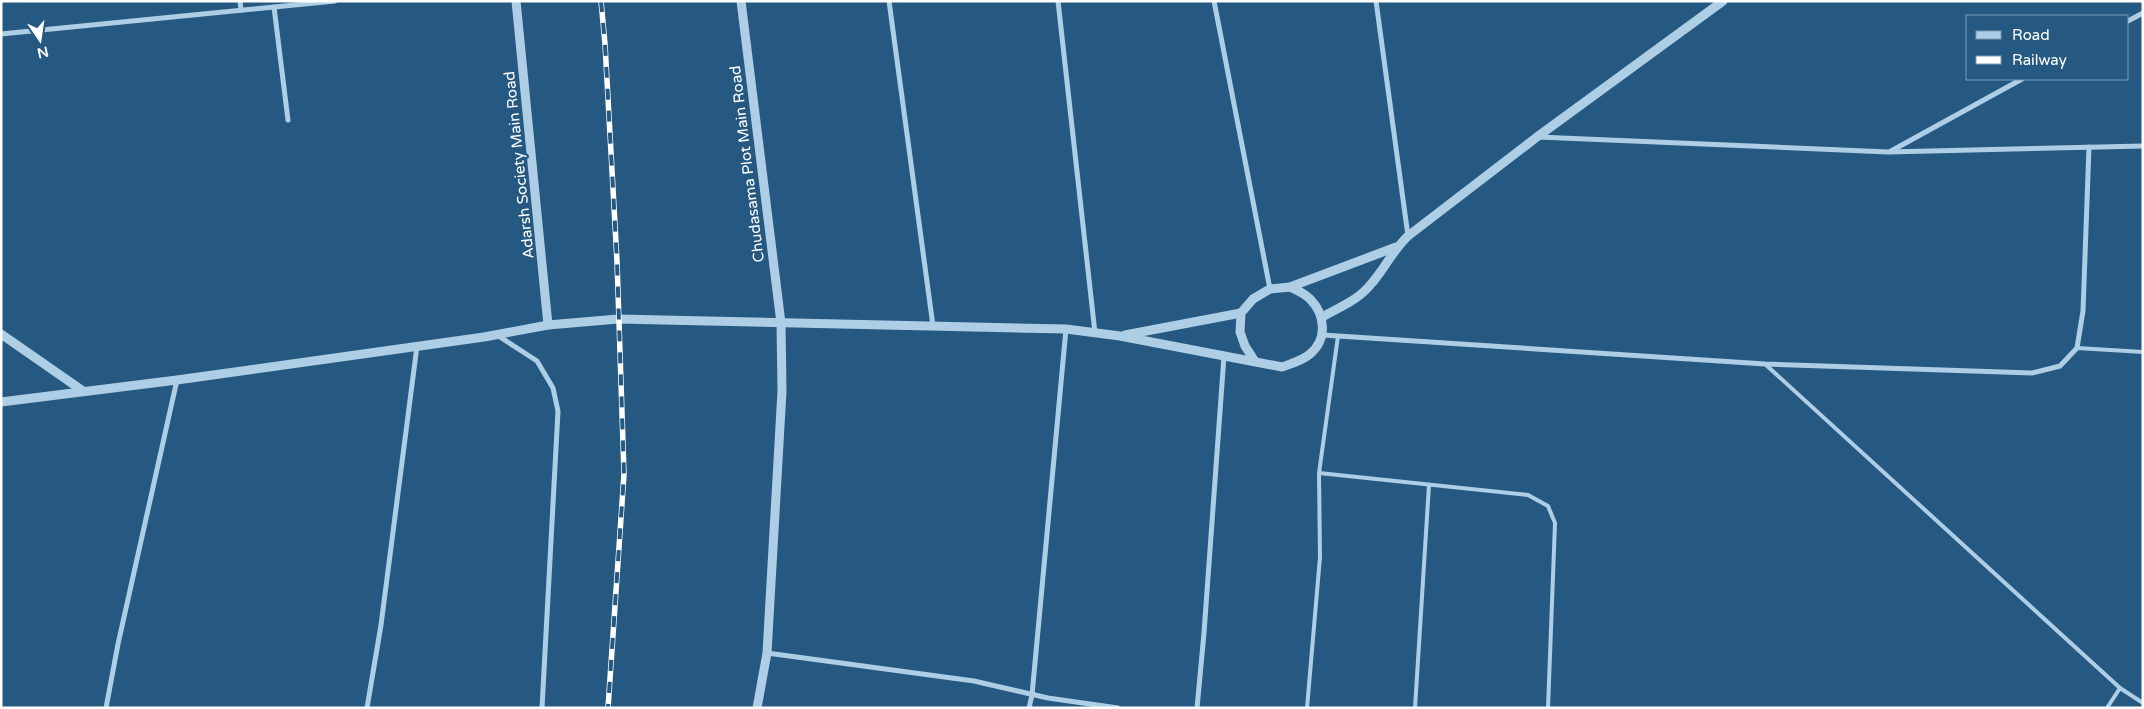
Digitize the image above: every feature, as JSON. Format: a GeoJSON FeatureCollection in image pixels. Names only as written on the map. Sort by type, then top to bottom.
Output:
{"type":"FeatureCollection","features":[{"type":"Feature","properties":{"kind":"street"},"geometry":{"type":"LineString","coordinates":[[240,1],[241,10]]}},
{"type":"Feature","properties":{"kind":"street"},"geometry":{"type":"LineString","coordinates":[[1,34],[335,1]]}},
{"type":"Feature","properties":{"kind":"street","name":"Adarsh Society Main Road"},"geometry":{"type":"LineString","coordinates":[[516,1],[548,325]]}},
{"type":"Feature","properties":{"kind":"street","name":"Chudasama Plot Main Road"},"geometry":{"type":"LineString","coordinates":[[741,1],[780,323],[782,391],[767,653],[757,708]]}},
{"type":"Feature","properties":{"kind":"street"},"geometry":{"type":"LineString","coordinates":[[889,1],[933,326]]}},
{"type":"Feature","properties":{"kind":"street"},"geometry":{"type":"LineString","coordinates":[[1058,1],[1095,333]]}},
{"type":"Feature","properties":{"kind":"street"},"geometry":{"type":"LineString","coordinates":[[1214,1],[1270,289]]}},
{"type":"Feature","properties":{"kind":"street"},"geometry":{"type":"LineString","coordinates":[[1376,1],[1408,236]]}},
{"type":"Feature","properties":{"kind":"street"},"geometry":{"type":"LineString","coordinates":[[1322,317],[1360,295],[1374,281],[1397,247],[1408,236],[1537,137],[1723,1]]}},
{"type":"Feature","properties":{"kind":"street"},"geometry":{"type":"LineString","coordinates":[[274,7],[288,120]]}},
{"type":"Feature","properties":{"kind":"street"},"geometry":{"type":"LineString","coordinates":[[2129,20],[2143,13]]}},
{"type":"Feature","properties":{"kind":"street"},"geometry":{"type":"LineString","coordinates":[[1888,152],[2020,80]]}},
{"type":"Feature","properties":{"kind":"street"},"geometry":{"type":"LineString","coordinates":[[1537,137],[1888,152],[2143,146]]}},
{"type":"Feature","properties":{"kind":"street"},"geometry":{"type":"LineString","coordinates":[[1323,335],[1765,364],[2032,373],[2060,366],[2077,348],[2083,310],[2089,147]]}},
{"type":"Feature","properties":{"kind":"street"},"geometry":{"type":"LineString","coordinates":[[1254,360],[1245,346],[1240,332],[1241,314],[1252,299],[1270,289],[1290,287],[1397,247]]}},
{"type":"Feature","properties":{"kind":"street"},"geometry":{"type":"LineString","coordinates":[[1,402],[177,380],[497,335],[548,325],[618,319],[1066,329],[1120,336],[1254,360],[1267,365],[1282,367],[1299,361],[1312,353],[1323,335],[1322,317],[1311,300],[1303,293],[1290,287]]}},
{"type":"Feature","properties":{"kind":"street"},"geometry":{"type":"LineString","coordinates":[[1120,336],[1241,314]]}},
{"type":"Feature","properties":{"kind":"street"},"geometry":{"type":"LineString","coordinates":[[1029,708],[1032,694],[1066,329]]}},
{"type":"Feature","properties":{"kind":"street"},"geometry":{"type":"LineString","coordinates":[[1,334],[83,391]]}},
{"type":"Feature","properties":{"kind":"street"},"geometry":{"type":"LineString","coordinates":[[497,335],[537,361],[553,388],[558,411],[542,708]]}},
{"type":"Feature","properties":{"kind":"street"},"geometry":{"type":"LineString","coordinates":[[367,708],[381,625],[417,346]]}},
{"type":"Feature","properties":{"kind":"street"},"geometry":{"type":"LineString","coordinates":[[1197,708],[1224,356]]}},
{"type":"Feature","properties":{"kind":"street"},"geometry":{"type":"LineString","coordinates":[[106,708],[118,644],[177,380]]}},
{"type":"Feature","properties":{"kind":"street"},"geometry":{"type":"LineString","coordinates":[[767,653],[974,681],[1032,694],[1118,708]]}},
{"type":"Feature","properties":{"kind":"lane"},"geometry":{"type":"LineString","coordinates":[[1307,708],[1320,557],[1319,473],[1338,336]]}},
{"type":"Feature","properties":{"kind":"lane"},"geometry":{"type":"LineString","coordinates":[[2077,348],[2143,352]]}},
{"type":"Feature","properties":{"kind":"lane"},"geometry":{"type":"LineString","coordinates":[[1765,364],[2120,688],[2143,703]]}},
{"type":"Feature","properties":{"kind":"lane"},"geometry":{"type":"LineString","coordinates":[[1319,473],[1528,495],[1548,506],[1555,523],[1548,708]]}},
{"type":"Feature","properties":{"kind":"lane"},"geometry":{"type":"LineString","coordinates":[[1415,708],[1429,485]]}},
{"type":"Feature","properties":{"kind":"lane"},"geometry":{"type":"LineString","coordinates":[[2108,708],[2120,688]]}},
{"type":"Feature","properties":{"kind":"railway"},"geometry":{"type":"LineString","coordinates":[[601,1],[617,261],[624,474],[608,708]]}}]}
